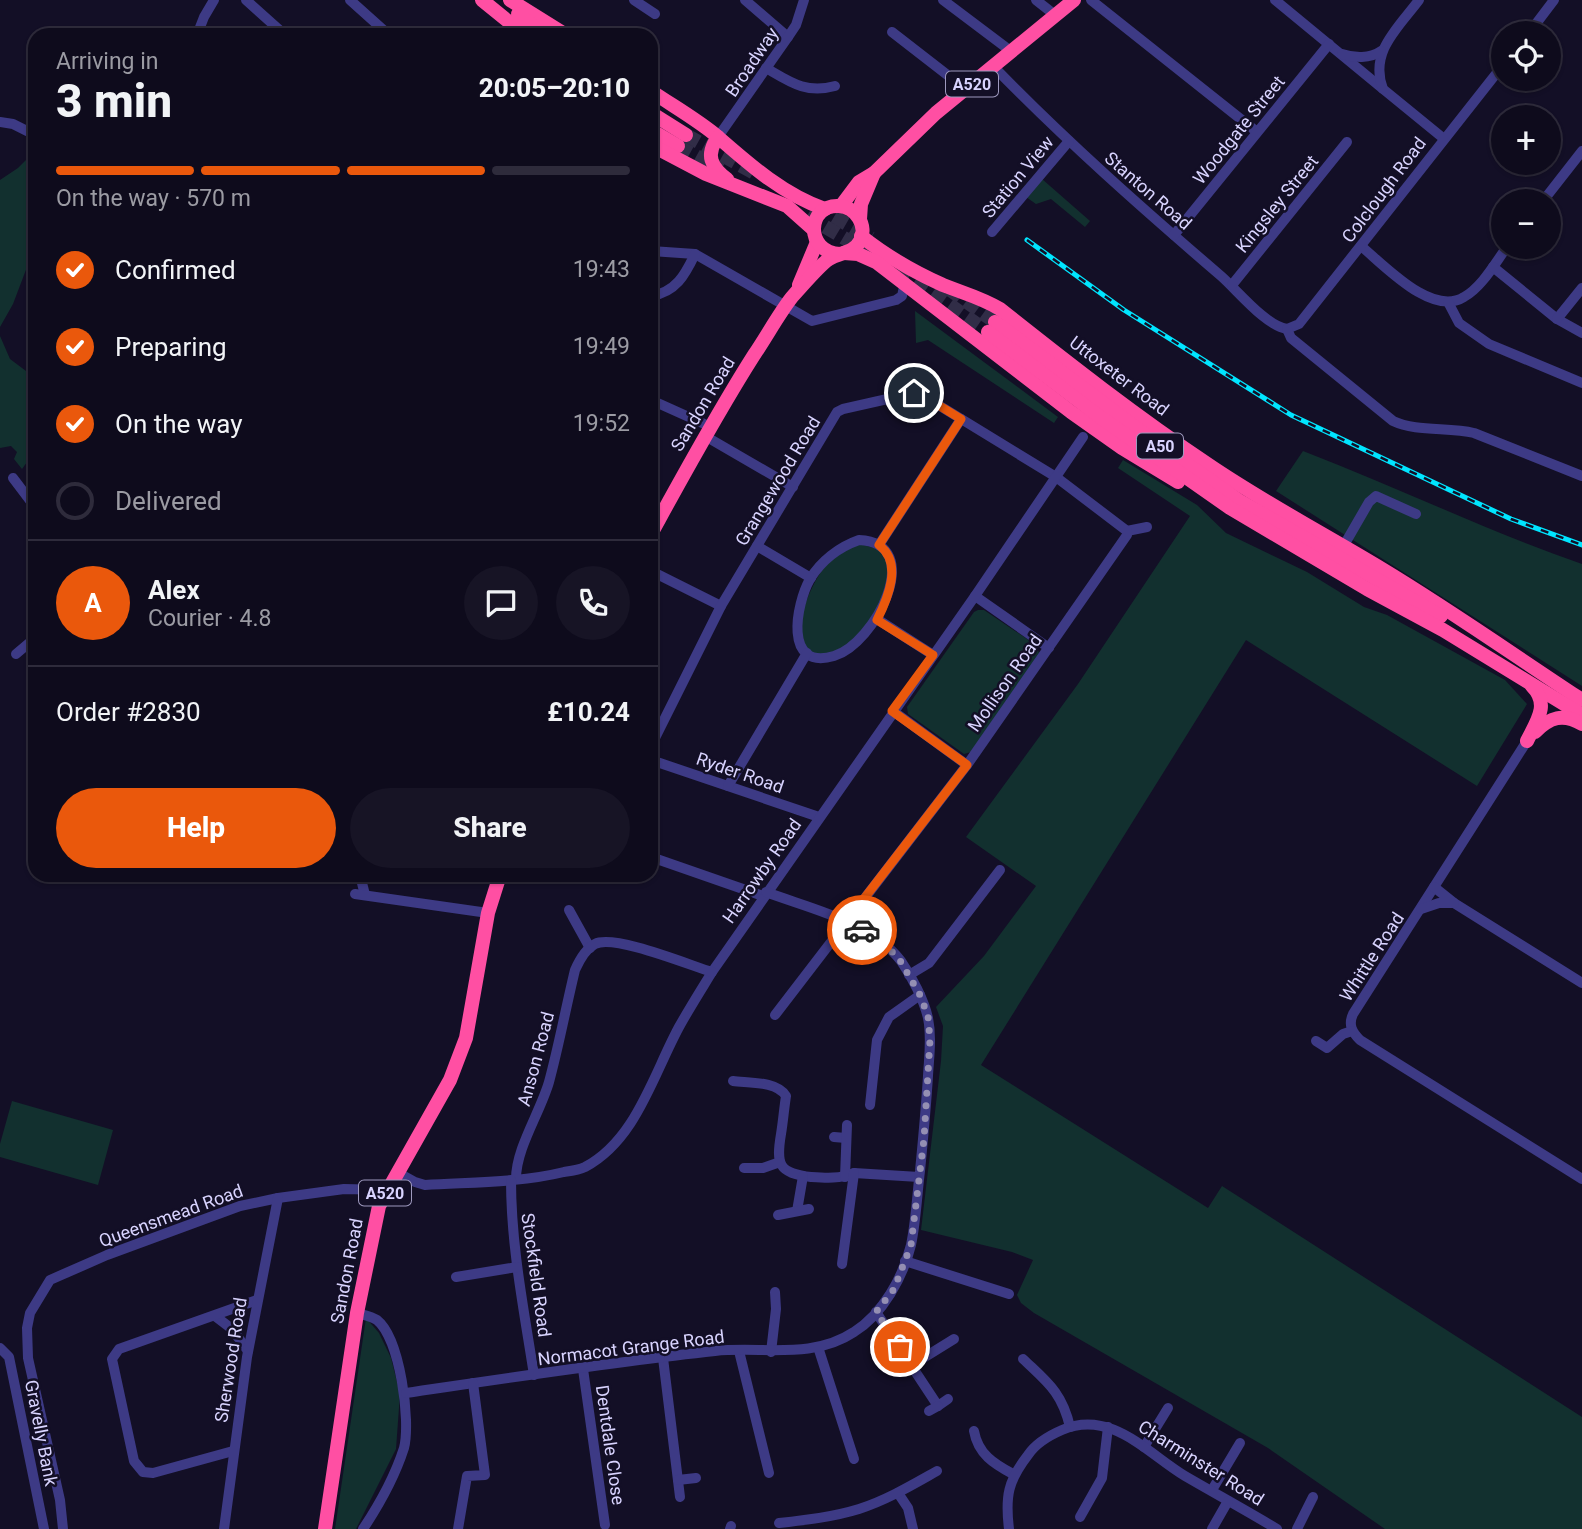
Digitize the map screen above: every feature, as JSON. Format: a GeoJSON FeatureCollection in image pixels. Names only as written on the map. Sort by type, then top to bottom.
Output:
{"type":"FeatureCollection","features":[{"type":"Feature","properties":{"kind":"highway"},"geometry":{"type":"LineString","coordinates":[[510,0],[555,28]]}},
{"type":"Feature","properties":{"kind":"highway","name":"A520"},"geometry":{"type":"LineString","coordinates":[[841,206],[859,182],[874,173],[936,113],[1074,0]]}},
{"type":"Feature","properties":{"kind":"highway"},"geometry":{"type":"LineString","coordinates":[[490,1],[510,28]]}},
{"type":"Feature","properties":{"kind":"highway"},"geometry":{"type":"LineString","coordinates":[[490,1],[517,28]]}},
{"type":"Feature","properties":{"kind":"highway"},"geometry":{"type":"LineString","coordinates":[[490,1],[533,28]]}},
{"type":"Feature","properties":{"kind":"highway"},"geometry":{"type":"LineString","coordinates":[[658,96],[718,137],[729,149],[766,177],[825,209],[841,206],[850,209],[860,219],[861,236],[854,248],[842,254]]}},
{"type":"Feature","properties":{"kind":"highway"},"geometry":{"type":"LineString","coordinates":[[658,119],[682,140],[658,132]]}},
{"type":"Feature","properties":{"kind":"highway"},"geometry":{"type":"LineString","coordinates":[[718,137],[712,145],[711,163],[724,177],[740,187]]}},
{"type":"Feature","properties":{"kind":"highway"},"geometry":{"type":"LineString","coordinates":[[658,149],[706,174],[787,206],[815,236],[824,250],[858,254],[876,262],[1071,412],[1155,469],[1204,497],[1230,508]]}},
{"type":"Feature","properties":{"kind":"highway","name":"A520"},"geometry":{"type":"LineString","coordinates":[[860,219],[861,204],[874,173]]}},
{"type":"Feature","properties":{"kind":"highway"},"geometry":{"type":"LineString","coordinates":[[815,236],[815,222],[825,209]]}},
{"type":"Feature","properties":{"kind":"highway","name":"Sandon Road"},"geometry":{"type":"LineString","coordinates":[[658,521],[708,432],[789,301],[815,236]]}},
{"type":"Feature","properties":{"kind":"highway","name":"Uttoxeter Road"},"geometry":{"type":"LineString","coordinates":[[861,236],[890,257],[945,286],[978,297],[1000,309],[1183,448],[1270,505],[1468,622],[1524,662]]}},
{"type":"Feature","properties":{"kind":"highway","name":"Sandon Road"},"geometry":{"type":"LineString","coordinates":[[789,301],[829,258],[842,254]]}},
{"type":"Feature","properties":{"kind":"highway","name":"A50"},"geometry":{"type":"LineString","coordinates":[[1582,700],[1524,662],[1334,557],[1238,500],[992,327],[1100,417],[1230,508],[1524,678],[1582,715]]}},
{"type":"Feature","properties":{"kind":"highway"},"geometry":{"type":"LineString","coordinates":[[1524,678],[1542,699],[1538,720],[1527,741]]}},
{"type":"Feature","properties":{"kind":"highway"},"geometry":{"type":"LineString","coordinates":[[1527,741],[1552,718],[1562,716],[1582,724]]}},
{"type":"Feature","properties":{"kind":"highway","name":"Sandon Road"},"geometry":{"type":"LineString","coordinates":[[325,1529],[357,1313],[379,1206],[450,1080],[466,1038],[488,913],[498,882]]}},
{"type":"Feature","properties":{"kind":"street"},"geometry":{"type":"LineString","coordinates":[[200,28],[214,0]]}},
{"type":"Feature","properties":{"kind":"street"},"geometry":{"type":"LineString","coordinates":[[246,0],[277,28]]}},
{"type":"Feature","properties":{"kind":"street"},"geometry":{"type":"LineString","coordinates":[[350,0],[381,28]]}},
{"type":"Feature","properties":{"kind":"street"},"geometry":{"type":"LineString","coordinates":[[634,0],[652,9]]}},
{"type":"Feature","properties":{"kind":"street"},"geometry":{"type":"LineString","coordinates":[[745,0],[788,37]]}},
{"type":"Feature","properties":{"kind":"street","name":"Broadway"},"geometry":{"type":"LineString","coordinates":[[718,137],[796,25],[804,0]]}},
{"type":"Feature","properties":{"kind":"street"},"geometry":{"type":"LineString","coordinates":[[943,0],[1012,52]]}},
{"type":"Feature","properties":{"kind":"street"},"geometry":{"type":"LineString","coordinates":[[1035,0],[1055,15]]}},
{"type":"Feature","properties":{"kind":"street"},"geometry":{"type":"LineString","coordinates":[[1091,0],[1257,132]]}},
{"type":"Feature","properties":{"kind":"street"},"geometry":{"type":"LineString","coordinates":[[1275,0],[1443,138]]}},
{"type":"Feature","properties":{"kind":"street"},"geometry":{"type":"LineString","coordinates":[[1339,53],[1363,57],[1381,51],[1419,0]]}},
{"type":"Feature","properties":{"kind":"street"},"geometry":{"type":"LineString","coordinates":[[1538,21],[1554,0]]}},
{"type":"Feature","properties":{"kind":"street"},"geometry":{"type":"LineString","coordinates":[[892,32],[959,83],[963,92]]}},
{"type":"Feature","properties":{"kind":"street","name":"Woodgate Street"},"geometry":{"type":"LineString","coordinates":[[1174,235],[1329,44]]}},
{"type":"Feature","properties":{"kind":"street"},"geometry":{"type":"LineString","coordinates":[[1381,51],[1378,72],[1383,89]]}},
{"type":"Feature","properties":{"kind":"street","name":"Stanton Road"},"geometry":{"type":"LineString","coordinates":[[994,67],[1069,141],[1268,320],[1287,329],[1291,338],[1393,421],[1402,425],[1474,433],[1582,476]]}},
{"type":"Feature","properties":{"kind":"street"},"geometry":{"type":"LineString","coordinates":[[766,68],[800,88],[823,89],[835,86]]}},
{"type":"Feature","properties":{"kind":"street","name":"Colclough Road"},"geometry":{"type":"LineString","coordinates":[[1287,329],[1299,324],[1491,80]]}},
{"type":"Feature","properties":{"kind":"street"},"geometry":{"type":"LineString","coordinates":[[0,122],[13,124],[28,132]]}},
{"type":"Feature","properties":{"kind":"street","name":"Station View"},"geometry":{"type":"LineString","coordinates":[[992,232],[1069,141]]}},
{"type":"Feature","properties":{"kind":"street","name":"Kingsley Street"},"geometry":{"type":"LineString","coordinates":[[1232,285],[1347,142]]}},
{"type":"Feature","properties":{"kind":"street"},"geometry":{"type":"LineString","coordinates":[[1552,189],[1582,151]]}},
{"type":"Feature","properties":{"kind":"street"},"geometry":{"type":"LineString","coordinates":[[1361,246],[1407,285],[1435,301],[1461,299],[1470,293],[1499,259]]}},
{"type":"Feature","properties":{"kind":"street"},"geometry":{"type":"LineString","coordinates":[[658,251],[695,254],[789,301],[812,321],[896,300],[902,296],[905,282]]}},
{"type":"Feature","properties":{"kind":"street"},"geometry":{"type":"LineString","coordinates":[[658,294],[677,284],[695,254]]}},
{"type":"Feature","properties":{"kind":"street"},"geometry":{"type":"LineString","coordinates":[[1493,267],[1557,319],[1582,334]]}},
{"type":"Feature","properties":{"kind":"street"},"geometry":{"type":"LineString","coordinates":[[924,297],[937,296],[945,286]]}},
{"type":"Feature","properties":{"kind":"street"},"geometry":{"type":"LineString","coordinates":[[1557,319],[1582,288]]}},
{"type":"Feature","properties":{"kind":"street"},"geometry":{"type":"LineString","coordinates":[[1448,302],[1460,323],[1489,344],[1582,383]]}},
{"type":"Feature","properties":{"kind":"street","name":"Grangewood Road"},"geometry":{"type":"LineString","coordinates":[[658,732],[721,606],[837,412],[914,393],[922,395],[1056,477]]}},
{"type":"Feature","properties":{"kind":"street"},"geometry":{"type":"LineString","coordinates":[[658,404],[708,432],[793,487]]}},
{"type":"Feature","properties":{"kind":"street"},"geometry":{"type":"LineString","coordinates":[[879,545],[961,419]]}},
{"type":"Feature","properties":{"kind":"street","name":"Harrowby Road"},"geometry":{"type":"LineString","coordinates":[[397,1172],[425,1185],[514,1180],[583,1168],[609,1150],[625,1132],[637,1112],[681,1024],[712,972],[1083,437]]}},
{"type":"Feature","properties":{"kind":"street"},"geometry":{"type":"LineString","coordinates":[[1056,477],[1127,531],[1147,527]]}},
{"type":"Feature","properties":{"kind":"street"},"geometry":{"type":"LineString","coordinates":[[13,478],[28,498]]}},
{"type":"Feature","properties":{"kind":"street"},"geometry":{"type":"LineString","coordinates":[[1348,550],[1369,502],[1376,496],[1416,514]]}},
{"type":"Feature","properties":{"kind":"street","name":"Mollison Road"},"geometry":{"type":"LineString","coordinates":[[775,1015],[967,765],[1049,649],[1127,531]]}},
{"type":"Feature","properties":{"kind":"street"},"geometry":{"type":"LineString","coordinates":[[859,540],[870,540],[888,554],[892,573],[877,620],[865,635],[837,656],[818,658],[807,653],[798,640],[797,623],[802,599],[811,578],[825,560],[859,540]]}},
{"type":"Feature","properties":{"kind":"street"},"geometry":{"type":"LineString","coordinates":[[757,546],[811,578]]}},
{"type":"Feature","properties":{"kind":"street"},"geometry":{"type":"LineString","coordinates":[[658,574],[721,606]]}},
{"type":"Feature","properties":{"kind":"street"},"geometry":{"type":"LineString","coordinates":[[975,596],[1049,649]]}},
{"type":"Feature","properties":{"kind":"street"},"geometry":{"type":"LineString","coordinates":[[877,620],[933,655]]}},
{"type":"Feature","properties":{"kind":"street"},"geometry":{"type":"LineString","coordinates":[[16,654],[28,644]]}},
{"type":"Feature","properties":{"kind":"street"},"geometry":{"type":"LineString","coordinates":[[728,786],[807,653]]}},
{"type":"Feature","properties":{"kind":"street"},"geometry":{"type":"LineString","coordinates":[[892,711],[967,765]]}},
{"type":"Feature","properties":{"kind":"street","name":"Whittle Road"},"geometry":{"type":"LineString","coordinates":[[1527,741],[1353,1014],[1350,1023],[1352,1031],[1360,1040],[1582,1179]]}},
{"type":"Feature","properties":{"kind":"street","name":"Ryder Road"},"geometry":{"type":"LineString","coordinates":[[658,762],[819,817]]}},
{"type":"Feature","properties":{"kind":"street","name":"Normacot Grange Road"},"geometry":{"type":"LineString","coordinates":[[405,1394],[719,1351],[771,1352],[818,1347],[855,1332],[876,1312],[894,1289],[911,1245],[930,1040],[928,1016],[909,975],[886,945],[846,922],[658,860]]}},
{"type":"Feature","properties":{"kind":"street"},"geometry":{"type":"LineString","coordinates":[[909,975],[929,963],[1000,870]]}},
{"type":"Feature","properties":{"kind":"street"},"geometry":{"type":"LineString","coordinates":[[360,882],[360,895],[488,913]]}},
{"type":"Feature","properties":{"kind":"street"},"geometry":{"type":"LineString","coordinates":[[1434,887],[1454,903],[1582,983]]}},
{"type":"Feature","properties":{"kind":"street"},"geometry":{"type":"LineString","coordinates":[[1421,909],[1439,903],[1454,903]]}},
{"type":"Feature","properties":{"kind":"street"},"geometry":{"type":"LineString","coordinates":[[569,910],[590,948],[594,944],[613,940],[712,972]]}},
{"type":"Feature","properties":{"kind":"street","name":"Anson Road"},"geometry":{"type":"LineString","coordinates":[[514,1180],[520,1153],[548,1083],[575,970],[581,957],[590,948]]}},
{"type":"Feature","properties":{"kind":"street"},"geometry":{"type":"LineString","coordinates":[[870,1105],[877,1040],[890,1017],[920,995]]}},
{"type":"Feature","properties":{"kind":"street"},"geometry":{"type":"LineString","coordinates":[[1316,1041],[1327,1048],[1343,1034],[1352,1031]]}},
{"type":"Feature","properties":{"kind":"street"},"geometry":{"type":"LineString","coordinates":[[733,1081],[776,1086],[784,1092],[786,1096],[777,1157],[792,1173],[828,1179],[850,1175],[919,1177]]}},
{"type":"Feature","properties":{"kind":"street"},"geometry":{"type":"LineString","coordinates":[[842,1264],[850,1175],[847,1125]]}},
{"type":"Feature","properties":{"kind":"street"},"geometry":{"type":"LineString","coordinates":[[834,1137],[846,1138]]}},
{"type":"Feature","properties":{"kind":"street"},"geometry":{"type":"LineString","coordinates":[[744,1168],[763,1168],[780,1162]]}},
{"type":"Feature","properties":{"kind":"street"},"geometry":{"type":"LineString","coordinates":[[797,1211],[803,1176]]}},
{"type":"Feature","properties":{"kind":"street","name":"Stockfield Road"},"geometry":{"type":"LineString","coordinates":[[514,1180],[511,1209],[534,1375]]}},
{"type":"Feature","properties":{"kind":"street","name":"Queensmead Road"},"geometry":{"type":"LineString","coordinates":[[63,1529],[60,1500],[28,1358],[27,1328],[30,1313],[50,1280],[107,1255],[230,1210],[278,1198],[344,1189],[387,1190]]}},
{"type":"Feature","properties":{"kind":"street","name":"Sherwood Road"},"geometry":{"type":"LineString","coordinates":[[224,1529],[248,1351],[278,1198]]}},
{"type":"Feature","properties":{"kind":"street"},"geometry":{"type":"LineString","coordinates":[[778,1215],[809,1209]]}},
{"type":"Feature","properties":{"kind":"street"},"geometry":{"type":"LineString","coordinates":[[905,1261],[1009,1294]]}},
{"type":"Feature","properties":{"kind":"street"},"geometry":{"type":"LineString","coordinates":[[456,1277],[517,1267]]}},
{"type":"Feature","properties":{"kind":"street"},"geometry":{"type":"LineString","coordinates":[[771,1352],[776,1309],[775,1290]]}},
{"type":"Feature","properties":{"kind":"street"},"geometry":{"type":"LineString","coordinates":[[233,1451],[153,1474],[138,1468],[134,1461],[112,1359],[119,1349],[257,1300]]}},
{"type":"Feature","properties":{"kind":"street"},"geometry":{"type":"LineString","coordinates":[[876,1312],[912,1365],[933,1408],[948,1399]]}},
{"type":"Feature","properties":{"kind":"street"},"geometry":{"type":"LineString","coordinates":[[357,1313],[376,1319],[383,1326],[395,1355],[405,1394],[404,1446],[378,1506],[363,1529]]}},
{"type":"Feature","properties":{"kind":"street"},"geometry":{"type":"LineString","coordinates":[[215,1316],[232,1329],[248,1351]]}},
{"type":"Feature","properties":{"kind":"street"},"geometry":{"type":"LineString","coordinates":[[912,1365],[954,1339]]}},
{"type":"Feature","properties":{"kind":"street"},"geometry":{"type":"LineString","coordinates":[[818,1347],[854,1459]]}},
{"type":"Feature","properties":{"kind":"street","name":"Gravelly Bank"},"geometry":{"type":"LineString","coordinates":[[0,1348],[9,1357],[44,1529]]}},
{"type":"Feature","properties":{"kind":"street"},"geometry":{"type":"LineString","coordinates":[[738,1351],[769,1473]]}},
{"type":"Feature","properties":{"kind":"street"},"geometry":{"type":"LineString","coordinates":[[663,1358],[680,1497]]}},
{"type":"Feature","properties":{"kind":"street"},"geometry":{"type":"LineString","coordinates":[[1023,1359],[1052,1388],[1065,1406],[1070,1427]]}},
{"type":"Feature","properties":{"kind":"street","name":"Dentdale Close"},"geometry":{"type":"LineString","coordinates":[[583,1369],[605,1525]]}},
{"type":"Feature","properties":{"kind":"street"},"geometry":{"type":"LineString","coordinates":[[458,1529],[467,1476],[485,1475],[474,1383]]}},
{"type":"Feature","properties":{"kind":"street"},"geometry":{"type":"LineString","coordinates":[[1144,1447],[1168,1408]]}},
{"type":"Feature","properties":{"kind":"street","name":"Charminster Road"},"geometry":{"type":"LineString","coordinates":[[1009,1529],[1006,1503],[1013,1474],[1032,1448],[1048,1436],[1070,1427],[1094,1425],[1108,1427],[1127,1435],[1184,1475],[1278,1529]]}},
{"type":"Feature","properties":{"kind":"street"},"geometry":{"type":"LineString","coordinates":[[1080,1517],[1101,1478],[1108,1427]]}},
{"type":"Feature","properties":{"kind":"street"},"geometry":{"type":"LineString","coordinates":[[974,1431],[981,1451],[994,1464],[1013,1474]]}},
{"type":"Feature","properties":{"kind":"street"},"geometry":{"type":"LineString","coordinates":[[1212,1490],[1240,1443]]}},
{"type":"Feature","properties":{"kind":"street"},"geometry":{"type":"LineString","coordinates":[[779,1523],[820,1518],[860,1508],[898,1493],[937,1471]]}},
{"type":"Feature","properties":{"kind":"street"},"geometry":{"type":"LineString","coordinates":[[678,1480],[696,1478]]}},
{"type":"Feature","properties":{"kind":"street"},"geometry":{"type":"LineString","coordinates":[[898,1493],[908,1508],[913,1529]]}},
{"type":"Feature","properties":{"kind":"street"},"geometry":{"type":"LineString","coordinates":[[1297,1529],[1313,1497]]}},
{"type":"Feature","properties":{"kind":"street"},"geometry":{"type":"LineString","coordinates":[[1212,1529],[1228,1501]]}},
{"type":"Feature","properties":{"kind":"green space"},"geometry":{"type":"Polygon","coordinates":[[[28,158],[28,264],[13,304],[0,327],[0,180],[28,158]]]}},
{"type":"Feature","properties":{"kind":"green space"},"geometry":{"type":"Polygon","coordinates":[[[1042,179],[1090,221],[1085,227],[1051,199],[1036,204],[1026,197],[1042,179]]]}},
{"type":"Feature","properties":{"kind":"green space"},"geometry":{"type":"Polygon","coordinates":[[[915,311],[1058,417],[1054,423],[928,340],[916,343],[915,311]]]}},
{"type":"Feature","properties":{"kind":"green space"},"geometry":{"type":"Polygon","coordinates":[[[0,336],[10,359],[28,372],[28,461],[22,469],[14,459],[17,452],[11,446],[0,448],[0,336]]]}},
{"type":"Feature","properties":{"kind":"green space"},"geometry":{"type":"Polygon","coordinates":[[[1303,451],[1582,564],[1582,686],[1276,491],[1303,451]]]}},
{"type":"Feature","properties":{"kind":"green space"},"geometry":{"type":"Polygon","coordinates":[[[1123,460],[1197,505],[1226,533],[1307,572],[1364,607],[1387,615],[1505,680],[1527,704],[1477,786],[1246,640],[981,1065],[1208,1208],[1222,1186],[1582,1417],[1582,1529],[1385,1529],[1268,1448],[1034,1313],[1021,1303],[1017,1295],[1033,1260],[1012,1252],[921,1230],[941,1061],[943,1026],[936,1007],[984,956],[1036,886],[966,837],[1078,684],[1190,516],[1118,468],[1123,460]]]}},
{"type":"Feature","properties":{"kind":"green space"},"geometry":{"type":"Polygon","coordinates":[[[860,544],[881,550],[887,563],[884,593],[878,608],[869,623],[846,647],[833,653],[819,654],[807,649],[801,640],[800,627],[808,597],[815,583],[828,563],[860,544]]]}},
{"type":"Feature","properties":{"kind":"green space"},"geometry":{"type":"Polygon","coordinates":[[[978,610],[984,610],[1036,645],[1039,653],[971,752],[964,754],[908,714],[907,707],[978,610]]]}},
{"type":"Feature","properties":{"kind":"green space"},"geometry":{"type":"Polygon","coordinates":[[[12,1101],[113,1130],[98,1185],[0,1157],[0,1144],[12,1101]]]}},
{"type":"Feature","properties":{"kind":"green space"},"geometry":{"type":"Polygon","coordinates":[[[366,1318],[379,1333],[391,1358],[400,1394],[396,1449],[356,1529],[335,1529],[366,1318]]]}},
{"type":"Feature","properties":{"kind":"tunnel"},"geometry":{"type":"LineString","coordinates":[[686,135],[758,175]]}},
{"type":"Feature","properties":{"kind":"tunnel"},"geometry":{"type":"LineString","coordinates":[[678,146],[721,170]]}},
{"type":"Feature","properties":{"kind":"tunnel"},"geometry":{"type":"LineString","coordinates":[[816,206],[871,238]]}},
{"type":"Feature","properties":{"kind":"tunnel"},"geometry":{"type":"LineString","coordinates":[[807,216],[910,277],[988,332]]}},
{"type":"Feature","properties":{"kind":"tunnel"},"geometry":{"type":"LineString","coordinates":[[949,289],[995,322]]}},
{"type":"Feature","properties":{"kind":"railway"},"geometry":{"type":"LineString","coordinates":[[1027,240],[1124,310],[1291,415],[1511,519],[1582,545]]}},
{"type":"Feature","properties":{"kind":"way so far"},"geometry":{"type":"LineString","coordinates":[[862,930],[886,945],[901,962],[920,995],[928,1016],[930,1040],[924,1139],[911,1245],[894,1289],[876,1312],[900,1347]]}},
{"type":"Feature","properties":{"kind":"route"},"geometry":{"type":"LineString","coordinates":[[862,930],[846,922],[967,765],[892,711],[933,655],[877,620],[892,573],[888,554],[879,545],[961,419],[922,395],[914,393]]}}]}
